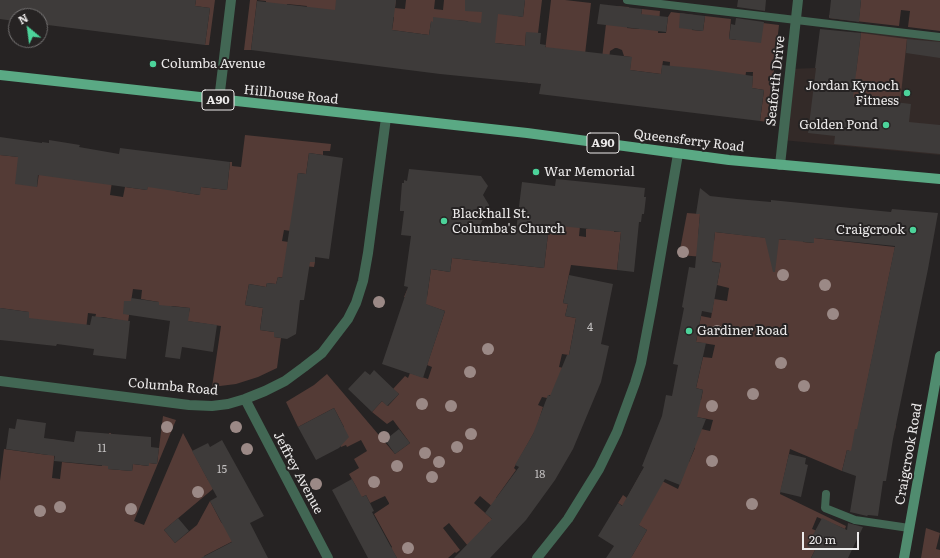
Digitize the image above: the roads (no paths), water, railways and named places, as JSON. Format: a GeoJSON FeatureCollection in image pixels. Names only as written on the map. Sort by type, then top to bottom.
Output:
{"type":"FeatureCollection","features":[{"type":"Feature","properties":{"kind":"main road","name":"Hillhouse Road"},"geometry":{"type":"LineString","coordinates":[[0,75],[436,123]]}},
{"type":"Feature","properties":{"kind":"main road","name":"Queensferry Road"},"geometry":{"type":"LineString","coordinates":[[436,123],[527,133],[678,154],[780,165],[940,179]]}},
{"type":"Feature","properties":{"kind":"street"},"geometry":{"type":"LineString","coordinates":[[219,100],[231,0]]}},
{"type":"Feature","properties":{"kind":"street","name":"Seaforth Drive"},"geometry":{"type":"LineString","coordinates":[[780,165],[798,0]]}},
{"type":"Feature","properties":{"kind":"street","name":"Columba Road"},"geometry":{"type":"LineString","coordinates":[[0,381],[189,405],[212,406],[228,404],[265,391],[304,368],[322,353],[338,332],[351,312],[363,281],[386,118]]}},
{"type":"Feature","properties":{"kind":"street"},"geometry":{"type":"LineString","coordinates":[[537,558],[568,519],[599,469],[636,383],[649,320],[678,154]]}},
{"type":"Feature","properties":{"kind":"street","name":"Craigcrook Road"},"geometry":{"type":"LineString","coordinates":[[904,558],[940,356]]}},
{"type":"Feature","properties":{"kind":"street","name":"Jeffrey Avenue"},"geometry":{"type":"LineString","coordinates":[[245,399],[328,558]]}},
{"type":"Feature","properties":{"kind":"lane"},"geometry":{"type":"LineString","coordinates":[[627,0],[940,37]]}},
{"type":"Feature","properties":{"kind":"lane"},"geometry":{"type":"LineString","coordinates":[[826,494],[825,508],[855,520],[909,528]]}},
{"type":"Feature","properties":{"kind":"place","name":"Columba Avenue"},"geometry":{"type":"Point","coordinates":[153,64]}},
{"type":"Feature","properties":{"kind":"place","name":"Jordan Kynoch Fitness"},"geometry":{"type":"Point","coordinates":[907,93]}},
{"type":"Feature","properties":{"kind":"place","name":"Golden Pond"},"geometry":{"type":"Point","coordinates":[886,125]}},
{"type":"Feature","properties":{"kind":"place","name":"War Memorial"},"geometry":{"type":"Point","coordinates":[536,172]}},
{"type":"Feature","properties":{"kind":"place","name":"Blackhall St. Columba's Church"},"geometry":{"type":"Point","coordinates":[444,221]}},
{"type":"Feature","properties":{"kind":"place","name":"Craigcrook"},"geometry":{"type":"Point","coordinates":[913,230]}},
{"type":"Feature","properties":{"kind":"place","name":"Gardiner Road"},"geometry":{"type":"Point","coordinates":[689,331]}}]}
